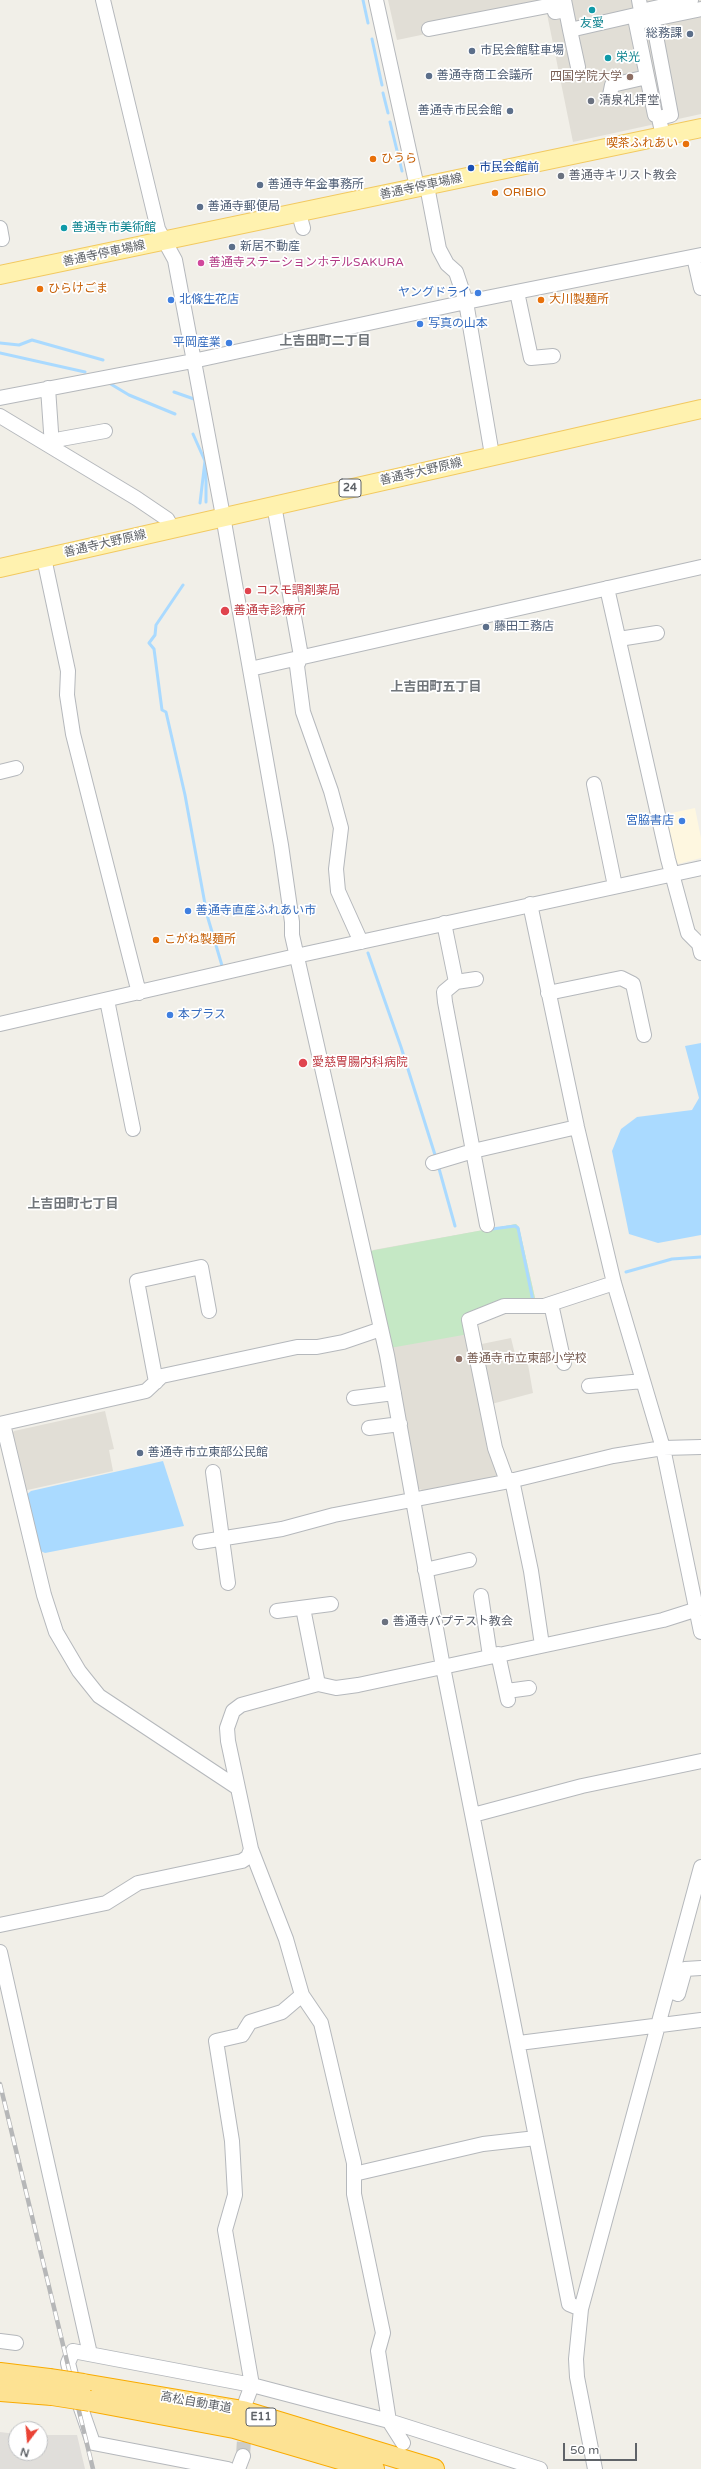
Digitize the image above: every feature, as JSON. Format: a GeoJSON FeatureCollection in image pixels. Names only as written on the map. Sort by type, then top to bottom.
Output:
{"type":"FeatureCollection","features":[{"type":"Feature","properties":{"kind":"highway","name":"高松自動車道"},"geometry":{"type":"LineString","coordinates":[[0,2373],[50,2387],[243,2412],[434,2469]]}},
{"type":"Feature","properties":{"kind":"highway","name":"高松自動車道"},"geometry":{"type":"LineString","coordinates":[[0,2392],[28,2393],[50,2387]]}},
{"type":"Feature","properties":{"kind":"highway","name":"高松自動車道"},"geometry":{"type":"LineString","coordinates":[[87,2392],[234,2428],[374,2469]]}},
{"type":"Feature","properties":{"kind":"main road","name":"善通寺停車場線"},"geometry":{"type":"LineString","coordinates":[[0,275],[701,128]]}},
{"type":"Feature","properties":{"kind":"main road","name":"善通寺大野原線"},"geometry":{"type":"LineString","coordinates":[[0,568],[701,408]]}},
{"type":"Feature","properties":{"kind":"street"},"geometry":{"type":"LineString","coordinates":[[103,0],[158,229],[163,242],[175,260],[223,516],[281,845],[296,956],[381,1329],[394,1393],[414,1498],[443,1667],[519,2043],[569,2304],[581,2309]]}},
{"type":"Feature","properties":{"kind":"street"},"geometry":{"type":"LineString","coordinates":[[376,0],[422,187],[439,249],[447,264],[456,272],[466,302],[492,455]]}},
{"type":"Feature","properties":{"kind":"street"},"geometry":{"type":"LineString","coordinates":[[570,30],[642,14],[691,0]]}},
{"type":"Feature","properties":{"kind":"street"},"geometry":{"type":"LineString","coordinates":[[429,29],[553,5],[555,12],[565,5],[578,67]]}},
{"type":"Feature","properties":{"kind":"street"},"geometry":{"type":"LineString","coordinates":[[642,14],[701,10]]}},
{"type":"Feature","properties":{"kind":"street"},"geometry":{"type":"LineString","coordinates":[[642,14],[660,52],[671,115],[659,118],[663,136]]}},
{"type":"Feature","properties":{"kind":"street"},"geometry":{"type":"LineString","coordinates":[[642,14],[643,56],[655,115]]}},
{"type":"Feature","properties":{"kind":"street"},"geometry":{"type":"LineString","coordinates":[[643,56],[660,52]]}},
{"type":"Feature","properties":{"kind":"street"},"geometry":{"type":"LineString","coordinates":[[610,95],[612,85],[647,77]]}},
{"type":"Feature","properties":{"kind":"street"},"geometry":{"type":"LineString","coordinates":[[0,398],[193,361],[323,329],[698,256],[701,288]]}},
{"type":"Feature","properties":{"kind":"street"},"geometry":{"type":"LineString","coordinates":[[517,292],[531,358],[553,356]]}},
{"type":"Feature","properties":{"kind":"street"},"geometry":{"type":"LineString","coordinates":[[48,388],[52,446]]}},
{"type":"Feature","properties":{"kind":"street"},"geometry":{"type":"LineString","coordinates":[[0,416],[52,446],[162,515],[167,519],[172,528]]}},
{"type":"Feature","properties":{"kind":"street"},"geometry":{"type":"LineString","coordinates":[[52,446],[61,439],[105,431]]}},
{"type":"Feature","properties":{"kind":"street"},"geometry":{"type":"LineString","coordinates":[[274,505],[301,656],[297,666],[303,712],[331,791],[341,828],[336,869],[338,891],[362,942]]}},
{"type":"Feature","properties":{"kind":"street"},"geometry":{"type":"LineString","coordinates":[[44,558],[68,672],[67,695],[73,734],[139,993]]}},
{"type":"Feature","properties":{"kind":"street"},"geometry":{"type":"LineString","coordinates":[[250,669],[301,656],[701,567]]}},
{"type":"Feature","properties":{"kind":"street"},"geometry":{"type":"LineString","coordinates":[[607,588],[644,760],[672,874],[688,933],[698,944],[701,953]]}},
{"type":"Feature","properties":{"kind":"street"},"geometry":{"type":"LineString","coordinates":[[619,639],[657,633]]}},
{"type":"Feature","properties":{"kind":"street"},"geometry":{"type":"LineString","coordinates":[[0,772],[16,768]]}},
{"type":"Feature","properties":{"kind":"street"},"geometry":{"type":"LineString","coordinates":[[594,784],[615,886]]}},
{"type":"Feature","properties":{"kind":"street"},"geometry":{"type":"LineString","coordinates":[[0,1024],[444,923],[701,868]]}},
{"type":"Feature","properties":{"kind":"street"},"geometry":{"type":"LineString","coordinates":[[530,904],[577,1127],[614,1283],[663,1448],[699,1609],[701,1632]]}},
{"type":"Feature","properties":{"kind":"street"},"geometry":{"type":"LineString","coordinates":[[444,923],[456,982]]}},
{"type":"Feature","properties":{"kind":"street"},"geometry":{"type":"LineString","coordinates":[[548,993],[621,978],[633,984],[644,1035]]}},
{"type":"Feature","properties":{"kind":"street"},"geometry":{"type":"LineString","coordinates":[[476,979],[456,982],[444,992],[487,1225]]}},
{"type":"Feature","properties":{"kind":"street"},"geometry":{"type":"LineString","coordinates":[[107,1000],[134,1129]]}},
{"type":"Feature","properties":{"kind":"street"},"geometry":{"type":"LineString","coordinates":[[436,1162],[473,1151],[577,1127]]}},
{"type":"Feature","properties":{"kind":"street"},"geometry":{"type":"LineString","coordinates":[[156,1382],[137,1281],[201,1267],[209,1311]]}},
{"type":"Feature","properties":{"kind":"street"},"geometry":{"type":"LineString","coordinates":[[542,1645],[531,1571],[509,1481],[495,1448],[469,1320],[504,1306],[544,1306],[614,1283]]}},
{"type":"Feature","properties":{"kind":"street"},"geometry":{"type":"LineString","coordinates":[[551,1304],[564,1363]]}},
{"type":"Feature","properties":{"kind":"street"},"geometry":{"type":"LineString","coordinates":[[238,1788],[100,1696],[79,1671],[56,1632],[1,1424],[125,1398],[146,1392],[162,1376],[289,1349],[343,1342],[381,1329]]}},
{"type":"Feature","properties":{"kind":"street"},"geometry":{"type":"LineString","coordinates":[[589,1386],[643,1381]]}},
{"type":"Feature","properties":{"kind":"street"},"geometry":{"type":"LineString","coordinates":[[354,1398],[394,1393]]}},
{"type":"Feature","properties":{"kind":"street"},"geometry":{"type":"LineString","coordinates":[[369,1428],[400,1424]]}},
{"type":"Feature","properties":{"kind":"street"},"geometry":{"type":"LineString","coordinates":[[200,1542],[282,1528],[414,1498],[509,1481],[575,1464],[663,1448],[701,1447]]}},
{"type":"Feature","properties":{"kind":"street"},"geometry":{"type":"LineString","coordinates":[[213,1472],[228,1583]]}},
{"type":"Feature","properties":{"kind":"street"},"geometry":{"type":"LineString","coordinates":[[426,1570],[469,1560]]}},
{"type":"Feature","properties":{"kind":"street"},"geometry":{"type":"LineString","coordinates":[[481,1596],[494,1655],[508,1695],[529,1688]]}},
{"type":"Feature","properties":{"kind":"street"},"geometry":{"type":"LineString","coordinates":[[277,1611],[331,1604]]}},
{"type":"Feature","properties":{"kind":"street"},"geometry":{"type":"LineString","coordinates":[[303,1608],[318,1684]]}},
{"type":"Feature","properties":{"kind":"street"},"geometry":{"type":"LineString","coordinates":[[403,2443],[389,2420],[378,2351],[383,2333],[354,2194],[354,2163],[321,2023],[302,1995],[286,1938],[251,1849],[228,1741],[228,1728],[233,1711],[241,1705],[318,1684],[336,1688],[358,1685],[663,1620],[699,1609]]}},
{"type":"Feature","properties":{"kind":"street"},"geometry":{"type":"LineString","coordinates":[[473,1815],[582,1786],[701,1761]]}},
{"type":"Feature","properties":{"kind":"street"},"geometry":{"type":"LineString","coordinates":[[0,1925],[106,1903],[138,1884],[242,1862],[248,1857],[251,1849]]}},
{"type":"Feature","properties":{"kind":"street"},"geometry":{"type":"LineString","coordinates":[[595,2469],[577,2377],[576,2359],[581,2309],[701,1867]]}},
{"type":"Feature","properties":{"kind":"street"},"geometry":{"type":"LineString","coordinates":[[0,1952],[90,2354]]}},
{"type":"Feature","properties":{"kind":"street"},"geometry":{"type":"LineString","coordinates":[[668,1990],[678,1994],[685,1969],[701,1968]]}},
{"type":"Feature","properties":{"kind":"street"},"geometry":{"type":"LineString","coordinates":[[246,2402],[252,2385],[225,2230],[235,2195],[232,2141],[216,2041],[242,2035],[250,2022],[282,2012],[302,1995]]}},
{"type":"Feature","properties":{"kind":"street"},"geometry":{"type":"LineString","coordinates":[[519,2043],[701,2020]]}},
{"type":"Feature","properties":{"kind":"street"},"geometry":{"type":"LineString","coordinates":[[354,2174],[483,2144],[536,2138]]}},
{"type":"Feature","properties":{"kind":"street"},"geometry":{"type":"LineString","coordinates":[[0,2341],[16,2343]]}},
{"type":"Feature","properties":{"kind":"street"},"geometry":{"type":"LineString","coordinates":[[228,2469],[93,2443],[75,2391],[68,2363],[73,2351],[252,2385],[389,2420],[540,2469]]}},
{"type":"Feature","properties":{"kind":"shaded area","name":"四国学院大学"},"geometry":{"type":"Polygon","coordinates":[[[388,0],[701,0],[701,114],[573,142],[546,9],[397,40],[388,0]]]}},
{"type":"Feature","properties":{"kind":"shaded area"},"geometry":{"type":"Polygon","coordinates":[[[695,808],[701,838],[701,858],[678,864],[672,861],[662,815],[695,808]]]}},
{"type":"Feature","properties":{"kind":"shaded area","name":"善通寺市立東部小学校"},"geometry":{"type":"Polygon","coordinates":[[[516,1224],[519,1227],[535,1298],[465,1317],[472,1346],[511,1338],[515,1354],[526,1353],[533,1393],[484,1406],[501,1477],[425,1491],[416,1488],[373,1250],[516,1224]]]}},
{"type":"Feature","properties":{"kind":"shaded area"},"geometry":{"type":"Polygon","coordinates":[[[105,1411],[114,1449],[109,1450],[113,1471],[23,1491],[9,1436],[14,1431],[105,1411]]]}},
{"type":"Feature","properties":{"kind":"shaded area"},"geometry":{"type":"Polygon","coordinates":[[[0,2432],[8,2433],[8,2461],[48,2461],[48,2435],[77,2435],[85,2469],[0,2469],[0,2432]]]}},
{"type":"Feature","properties":{"kind":"green space"},"geometry":{"type":"Polygon","coordinates":[[[516,1224],[519,1227],[535,1298],[534,1303],[466,1317],[469,1334],[390,1348],[370,1251],[516,1224]]]}},
{"type":"Feature","properties":{"kind":"water"},"geometry":{"type":"Polygon","coordinates":[[[701,1043],[701,1235],[658,1243],[629,1234],[612,1151],[621,1129],[637,1117],[692,1110],[699,1098],[685,1046],[701,1043]]]}},
{"type":"Feature","properties":{"kind":"water"},"geometry":{"type":"Polygon","coordinates":[[[163,1461],[184,1526],[45,1553],[38,1550],[25,1496],[31,1491],[163,1461]]]}},
{"type":"Feature","properties":{"kind":"waterway"},"geometry":{"type":"LineString","coordinates":[[363,0],[368,23]]}},
{"type":"Feature","properties":{"kind":"waterway"},"geometry":{"type":"LineString","coordinates":[[372,39],[382,85]]}},
{"type":"Feature","properties":{"kind":"waterway"},"geometry":{"type":"LineString","coordinates":[[383,93],[388,113]]}},
{"type":"Feature","properties":{"kind":"waterway"},"geometry":{"type":"LineString","coordinates":[[390,122],[402,171]]}},
{"type":"Feature","properties":{"kind":"waterway"},"geometry":{"type":"LineString","coordinates":[[0,343],[19,345],[32,340],[103,360]]}},
{"type":"Feature","properties":{"kind":"waterway"},"geometry":{"type":"LineString","coordinates":[[0,353],[85,372]]}},
{"type":"Feature","properties":{"kind":"waterway"},"geometry":{"type":"LineString","coordinates":[[109,383],[129,395],[175,414]]}},
{"type":"Feature","properties":{"kind":"waterway"},"geometry":{"type":"LineString","coordinates":[[174,392],[194,399]]}},
{"type":"Feature","properties":{"kind":"waterway"},"geometry":{"type":"LineString","coordinates":[[193,434],[205,461],[200,503]]}},
{"type":"Feature","properties":{"kind":"waterway"},"geometry":{"type":"LineString","coordinates":[[206,462],[206,502]]}},
{"type":"Feature","properties":{"kind":"waterway"},"geometry":{"type":"LineString","coordinates":[[183,585],[156,625],[155,635],[149,643],[154,649],[162,710],[166,712],[185,795],[207,915],[223,969]]}},
{"type":"Feature","properties":{"kind":"waterway"},"geometry":{"type":"LineString","coordinates":[[368,953],[401,1047],[436,1158]]}},
{"type":"Feature","properties":{"kind":"waterway"},"geometry":{"type":"LineString","coordinates":[[438,1165],[455,1226]]}},
{"type":"Feature","properties":{"kind":"waterway"},"geometry":{"type":"LineString","coordinates":[[492,1229],[515,1226],[518,1228],[533,1301]]}},
{"type":"Feature","properties":{"kind":"waterway"},"geometry":{"type":"LineString","coordinates":[[626,1272],[672,1259],[701,1257]]}},
{"type":"Feature","properties":{"kind":"tunnel"},"geometry":{"type":"LineString","coordinates":[[243,2456],[245,2423]]}},
{"type":"Feature","properties":{"kind":"railway"},"geometry":{"type":"LineString","coordinates":[[0,2084],[93,2469]]}},
{"type":"Feature","properties":{"kind":"place","name":"友愛"},"geometry":{"type":"Point","coordinates":[592,10]}},
{"type":"Feature","properties":{"kind":"place","name":"総務課"},"geometry":{"type":"Point","coordinates":[690,34]}},
{"type":"Feature","properties":{"kind":"place","name":"市民会館駐車場"},"geometry":{"type":"Point","coordinates":[472,51]}},
{"type":"Feature","properties":{"kind":"place","name":"栄光"},"geometry":{"type":"Point","coordinates":[608,58]}},
{"type":"Feature","properties":{"kind":"place","name":"善通寺商工会議所"},"geometry":{"type":"Point","coordinates":[429,76]}},
{"type":"Feature","properties":{"kind":"place","name":"四国学院大学"},"geometry":{"type":"Point","coordinates":[630,77]}},
{"type":"Feature","properties":{"kind":"place","name":"清泉礼拝堂"},"geometry":{"type":"Point","coordinates":[591,101]}},
{"type":"Feature","properties":{"kind":"place","name":"善通寺市民会館"},"geometry":{"type":"Point","coordinates":[510,111]}},
{"type":"Feature","properties":{"kind":"place","name":"喫茶ふれあい"},"geometry":{"type":"Point","coordinates":[686,144]}},
{"type":"Feature","properties":{"kind":"place","name":"ひうら"},"geometry":{"type":"Point","coordinates":[373,159]}},
{"type":"Feature","properties":{"kind":"place","name":"市民会館前"},"geometry":{"type":"Point","coordinates":[471,168]}},
{"type":"Feature","properties":{"kind":"place","name":"善通寺キリスト教会"},"geometry":{"type":"Point","coordinates":[561,176]}},
{"type":"Feature","properties":{"kind":"place","name":"善通寺年金事務所"},"geometry":{"type":"Point","coordinates":[260,185]}},
{"type":"Feature","properties":{"kind":"place","name":"ORIBIO"},"geometry":{"type":"Point","coordinates":[495,193]}},
{"type":"Feature","properties":{"kind":"place","name":"善通寺郵便局"},"geometry":{"type":"Point","coordinates":[200,207]}},
{"type":"Feature","properties":{"kind":"place","name":"善通寺市美術館"},"geometry":{"type":"Point","coordinates":[64,228]}},
{"type":"Feature","properties":{"kind":"place","name":"新居不動産"},"geometry":{"type":"Point","coordinates":[232,247]}},
{"type":"Feature","properties":{"kind":"place","name":"善通寺ステーションホテルSAKURA"},"geometry":{"type":"Point","coordinates":[201,263]}},
{"type":"Feature","properties":{"kind":"place","name":"ひらけごま"},"geometry":{"type":"Point","coordinates":[40,289]}},
{"type":"Feature","properties":{"kind":"place","name":"ヤングドライ"},"geometry":{"type":"Point","coordinates":[478,293]}},
{"type":"Feature","properties":{"kind":"place","name":"北條生花店"},"geometry":{"type":"Point","coordinates":[171,300]}},
{"type":"Feature","properties":{"kind":"place","name":"大川製麺所"},"geometry":{"type":"Point","coordinates":[541,300]}},
{"type":"Feature","properties":{"kind":"place","name":"写真の山本"},"geometry":{"type":"Point","coordinates":[420,324]}},
{"type":"Feature","properties":{"kind":"place","name":"平岡産業"},"geometry":{"type":"Point","coordinates":[229,343]}},
{"type":"Feature","properties":{"kind":"place","name":"コスモ調剤薬局"},"geometry":{"type":"Point","coordinates":[248,591]}},
{"type":"Feature","properties":{"kind":"place","name":"善通寺診療所"},"geometry":{"type":"Point","coordinates":[225,611]}},
{"type":"Feature","properties":{"kind":"place","name":"藤田工務店"},"geometry":{"type":"Point","coordinates":[486,627]}},
{"type":"Feature","properties":{"kind":"place","name":"宮脇書店"},"geometry":{"type":"Point","coordinates":[682,821]}},
{"type":"Feature","properties":{"kind":"place","name":"善通寺直産ふれあい市"},"geometry":{"type":"Point","coordinates":[188,911]}},
{"type":"Feature","properties":{"kind":"place","name":"こがね製麺所"},"geometry":{"type":"Point","coordinates":[156,940]}},
{"type":"Feature","properties":{"kind":"place","name":"本プラス"},"geometry":{"type":"Point","coordinates":[170,1015]}},
{"type":"Feature","properties":{"kind":"place","name":"愛慈胃腸内科病院"},"geometry":{"type":"Point","coordinates":[303,1063]}},
{"type":"Feature","properties":{"kind":"place","name":"善通寺市立東部小学校"},"geometry":{"type":"Point","coordinates":[459,1359]}},
{"type":"Feature","properties":{"kind":"place","name":"善通寺市立東部公民館"},"geometry":{"type":"Point","coordinates":[140,1453]}},
{"type":"Feature","properties":{"kind":"place","name":"善通寺バプテスト教会"},"geometry":{"type":"Point","coordinates":[385,1622]}},
{"type":"Feature","properties":{"kind":"district","name":"上吉田町二丁目"},"geometry":{"type":"Point","coordinates":[325,342]}},
{"type":"Feature","properties":{"kind":"district","name":"上吉田町五丁目"},"geometry":{"type":"Point","coordinates":[436,688]}},
{"type":"Feature","properties":{"kind":"district","name":"上吉田町七丁目"},"geometry":{"type":"Point","coordinates":[73,1205]}}]}
